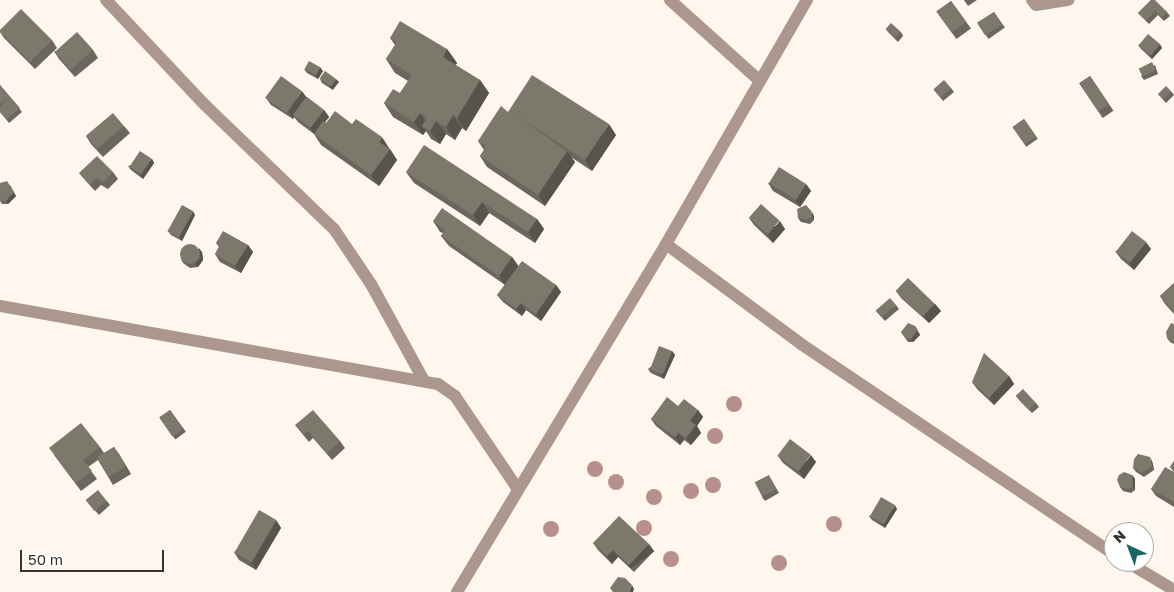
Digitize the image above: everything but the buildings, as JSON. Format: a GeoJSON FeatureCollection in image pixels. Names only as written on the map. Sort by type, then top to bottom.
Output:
{"type":"FeatureCollection","features":[{"type":"Feature","properties":{"kind":"street"},"geometry":{"type":"LineString","coordinates":[[106,0],[205,105],[334,229],[371,284],[423,379]]}},
{"type":"Feature","properties":{"kind":"street"},"geometry":{"type":"LineString","coordinates":[[670,0],[760,81]]}},
{"type":"Feature","properties":{"kind":"street"},"geometry":{"type":"LineString","coordinates":[[457,592],[517,488],[666,244],[807,0]]}},
{"type":"Feature","properties":{"kind":"street"},"geometry":{"type":"LineString","coordinates":[[1032,0],[1036,5],[1069,0]]}},
{"type":"Feature","properties":{"kind":"street"},"geometry":{"type":"LineString","coordinates":[[666,244],[801,344],[1104,547]]}},
{"type":"Feature","properties":{"kind":"street"},"geometry":{"type":"LineString","coordinates":[[0,306],[423,379],[448,388],[455,396],[517,488]]}},
{"type":"Feature","properties":{"kind":"street"},"geometry":{"type":"LineString","coordinates":[[1144,572],[1174,590]]}}]}
